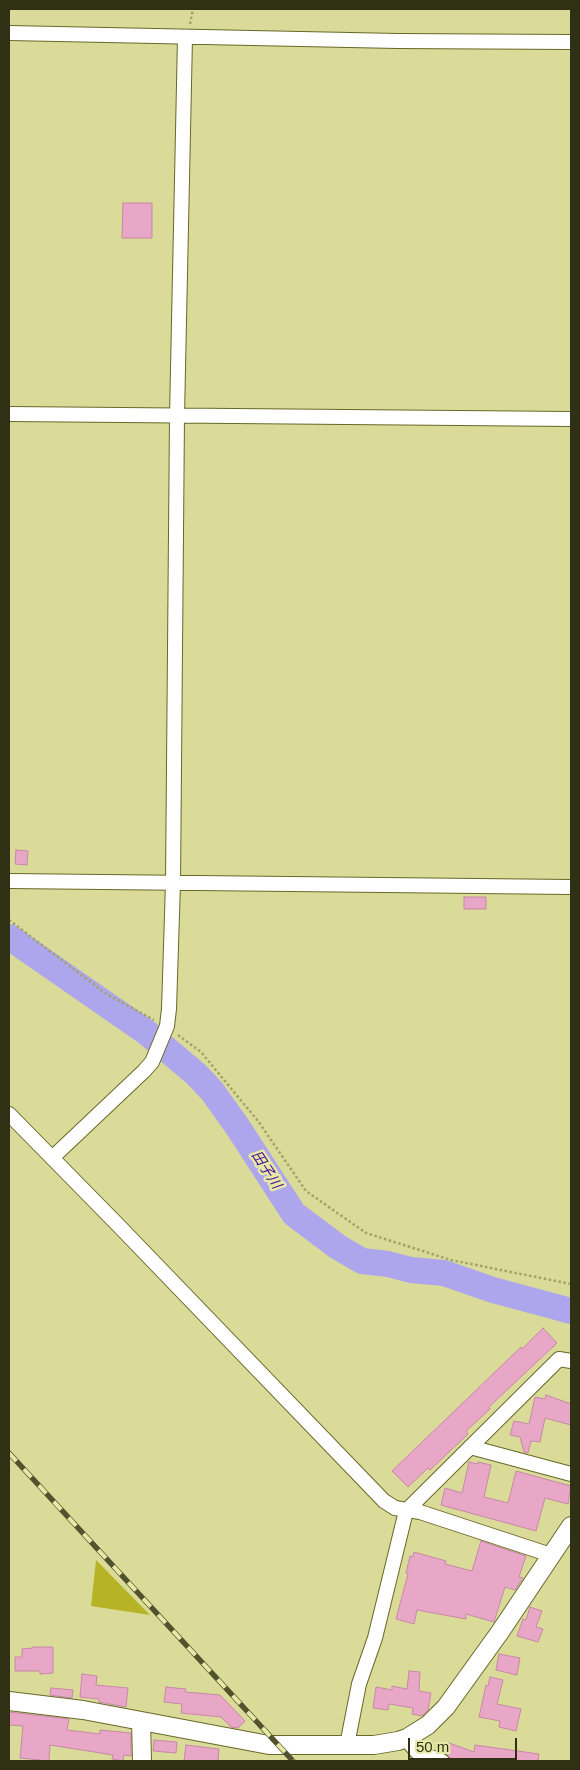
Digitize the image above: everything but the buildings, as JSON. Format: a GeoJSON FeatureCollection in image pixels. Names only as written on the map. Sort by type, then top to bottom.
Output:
{"type":"FeatureCollection","features":[{"type":"Feature","properties":{"kind":"street"},"geometry":{"type":"LineString","coordinates":[[9,33],[398,41],[571,42]]}},
{"type":"Feature","properties":{"kind":"street"},"geometry":{"type":"LineString","coordinates":[[52,1158],[152,1062],[166,1029],[169,1009],[185,37]]}},
{"type":"Feature","properties":{"kind":"street"},"geometry":{"type":"LineString","coordinates":[[9,414],[571,419]]}},
{"type":"Feature","properties":{"kind":"street"},"geometry":{"type":"LineString","coordinates":[[9,881],[571,887]]}},
{"type":"Feature","properties":{"kind":"street"},"geometry":{"type":"LineString","coordinates":[[9,1114],[384,1501],[394,1508],[420,1512],[551,1555]]}},
{"type":"Feature","properties":{"kind":"street"},"geometry":{"type":"LineString","coordinates":[[347,1745],[360,1684],[375,1638],[406,1511],[559,1359],[571,1361]]}},
{"type":"Feature","properties":{"kind":"street"},"geometry":{"type":"LineString","coordinates":[[470,1447],[571,1474]]}},
{"type":"Feature","properties":{"kind":"street"},"geometry":{"type":"LineString","coordinates":[[9,1701],[83,1710],[269,1745],[374,1745],[407,1738],[428,1725],[446,1707],[500,1632],[571,1526]]}},
{"type":"Feature","properties":{"kind":"street"},"geometry":{"type":"LineString","coordinates":[[141,1721],[142,1761]]}},
{"type":"Feature","properties":{"kind":"street"},"geometry":{"type":"LineString","coordinates":[[407,1738],[417,1752],[442,1761]]}},
{"type":"Feature","properties":{"kind":"path"},"geometry":{"type":"LineString","coordinates":[[9,920],[105,993],[201,1052],[258,1120],[306,1191],[366,1233],[451,1260],[571,1284]]}},
{"type":"Feature","properties":{"kind":"shaded area"},"geometry":{"type":"Polygon","coordinates":[[[96,1560],[150,1615],[91,1606],[96,1560]]]}},
{"type":"Feature","properties":{"kind":"waterway","name":"田子川"},"geometry":{"type":"LineString","coordinates":[[9,937],[146,1032],[196,1074],[212,1091],[237,1126],[294,1214],[338,1247],[362,1261],[388,1264],[411,1270],[444,1273],[493,1290],[571,1311]]}},
{"type":"Feature","properties":{"kind":"railway"},"geometry":{"type":"LineString","coordinates":[[9,1453],[293,1761]]}}]}
